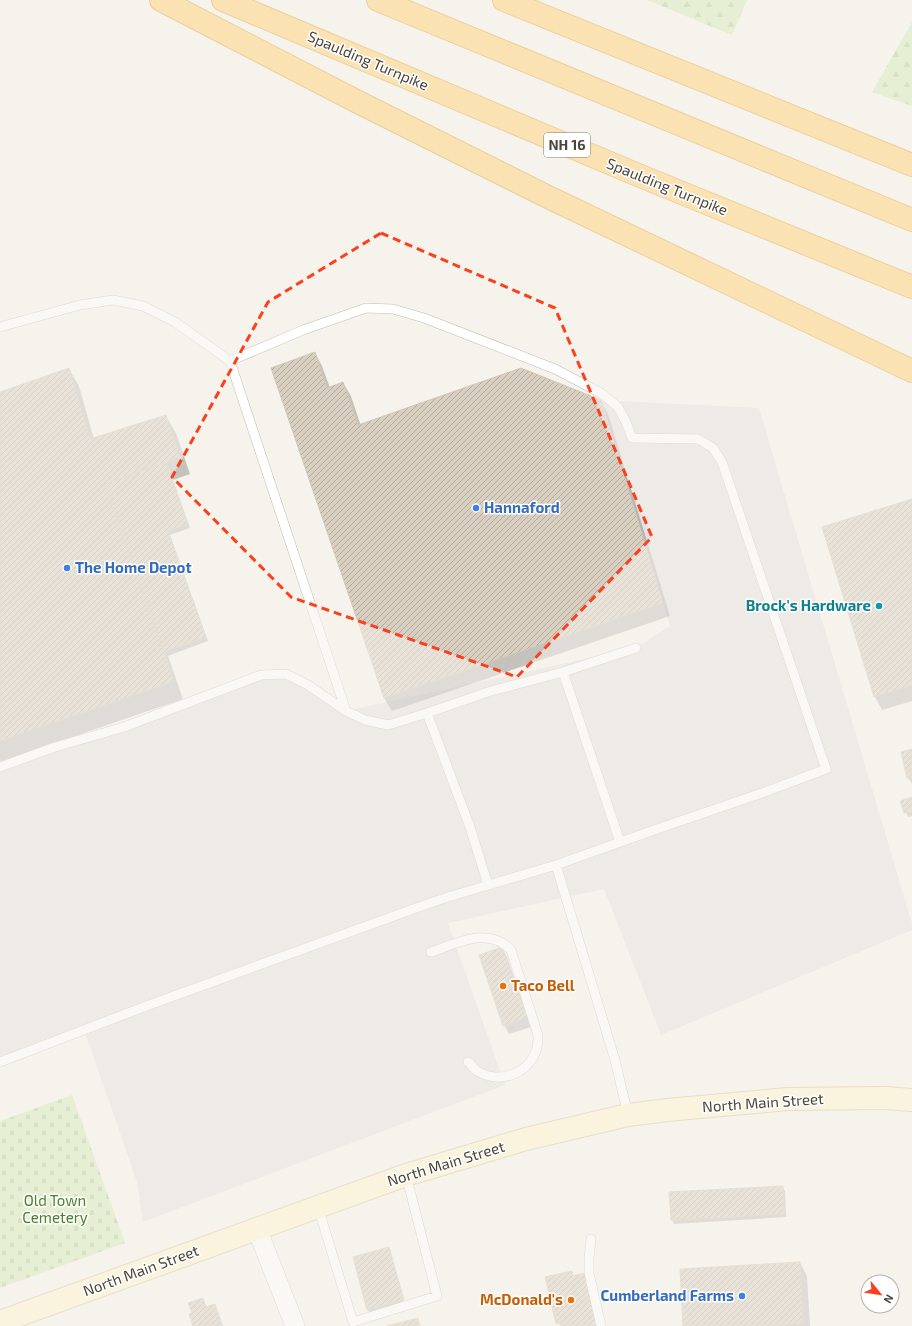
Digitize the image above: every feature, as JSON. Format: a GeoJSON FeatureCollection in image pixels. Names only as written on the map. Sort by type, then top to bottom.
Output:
{"type":"FeatureCollection","features":[{"type":"Feature","properties":{"kind":"highway"},"geometry":{"type":"LineString","coordinates":[[161,0],[546,196],[912,371]]}},
{"type":"Feature","properties":{"kind":"highway","name":"Spaulding Turnpike"},"geometry":{"type":"LineString","coordinates":[[223,0],[631,172],[912,287]]}},
{"type":"Feature","properties":{"kind":"highway"},"geometry":{"type":"LineString","coordinates":[[378,0],[912,220]]}},
{"type":"Feature","properties":{"kind":"highway"},"geometry":{"type":"LineString","coordinates":[[504,0],[912,165]]}},
{"type":"Feature","properties":{"kind":"main road","name":"North Main Street"},"geometry":{"type":"LineString","coordinates":[[0,1322],[406,1175],[526,1139],[628,1115],[667,1110],[788,1099],[885,1098],[912,1100]]}},
{"type":"Feature","properties":{"kind":"street"},"geometry":{"type":"LineString","coordinates":[[257,1229],[295,1326]]}},
{"type":"Feature","properties":{"kind":"lane"},"geometry":{"type":"LineString","coordinates":[[0,327],[80,305],[113,300],[143,306],[175,322],[230,361],[346,711]]}},
{"type":"Feature","properties":{"kind":"lane"},"geometry":{"type":"LineString","coordinates":[[0,1062],[149,1005],[354,930],[488,885],[556,865],[826,769],[722,462],[713,448],[698,439],[632,438],[626,422],[618,408],[601,393],[555,369],[424,318],[393,308],[366,308],[303,330],[230,361]]}},
{"type":"Feature","properties":{"kind":"lane"},"geometry":{"type":"LineString","coordinates":[[0,767],[55,747],[124,727],[261,675],[286,674],[308,685],[346,711],[365,720],[388,725],[491,691],[563,672],[636,648]]}},
{"type":"Feature","properties":{"kind":"lane"},"geometry":{"type":"LineString","coordinates":[[563,672],[620,842]]}},
{"type":"Feature","properties":{"kind":"lane"},"geometry":{"type":"LineString","coordinates":[[427,713],[470,827],[488,885]]}},
{"type":"Feature","properties":{"kind":"lane"},"geometry":{"type":"LineString","coordinates":[[556,865],[615,1060],[628,1115]]}},
{"type":"Feature","properties":{"kind":"lane"},"geometry":{"type":"LineString","coordinates":[[431,952],[463,941],[481,937],[495,939],[505,944],[511,950],[538,1035],[537,1050],[529,1063],[521,1071],[511,1075],[497,1077],[487,1075],[476,1070],[468,1062]]}},
{"type":"Feature","properties":{"kind":"lane"},"geometry":{"type":"LineString","coordinates":[[318,1207],[353,1322],[438,1296],[406,1175]]}},
{"type":"Feature","properties":{"kind":"lane"},"geometry":{"type":"LineString","coordinates":[[591,1239],[589,1273],[601,1326]]}},
{"type":"Feature","properties":{"kind":"highlighted area"},"geometry":{"type":"Polygon","coordinates":[[[381,233],[555,308],[652,537],[517,677],[291,597],[172,477],[268,302],[381,233]]]}},
{"type":"Feature","properties":{"kind":"green space"},"geometry":{"type":"Polygon","coordinates":[[[647,0],[747,0],[732,35],[647,0]]]}},
{"type":"Feature","properties":{"kind":"green space"},"geometry":{"type":"Polygon","coordinates":[[[912,22],[912,106],[872,92],[912,22]]]}},
{"type":"Feature","properties":{"kind":"green space","name":"Old Town Cemetery"},"geometry":{"type":"Polygon","coordinates":[[[72,1095],[125,1243],[0,1288],[0,1121],[72,1095]]]}},
{"type":"Feature","properties":{"kind":"shaded area"},"geometry":{"type":"Polygon","coordinates":[[[601,400],[759,408],[912,923],[912,930],[661,1035],[604,889],[448,923],[505,1085],[143,1222],[137,1182],[84,1030],[0,1062],[0,767],[261,675],[286,674],[346,711],[636,648],[670,626],[601,400]]]}},
{"type":"Feature","properties":{"kind":"building","name":"Hannaford"},"geometry":{"type":"Polygon","coordinates":[[[315,352],[327,388],[343,382],[358,425],[521,368],[601,400],[663,603],[384,698],[271,368],[315,352]]]}},
{"type":"Feature","properties":{"kind":"building","name":"The Home Depot"},"geometry":{"type":"Polygon","coordinates":[[[69,368],[90,439],[166,415],[180,457],[105,484],[174,681],[0,741],[0,392],[69,368]]]}},
{"type":"Feature","properties":{"kind":"building"},"geometry":{"type":"Polygon","coordinates":[[[166,462],[188,524],[168,531],[206,637],[164,652],[105,484],[166,462]]]}},
{"type":"Feature","properties":{"kind":"building","name":"Brock's Hardware"},"geometry":{"type":"Polygon","coordinates":[[[912,499],[912,685],[874,697],[822,527],[912,499]]]}},
{"type":"Feature","properties":{"kind":"building"},"geometry":{"type":"Polygon","coordinates":[[[912,749],[912,777],[907,778],[901,752],[912,749]]]}},
{"type":"Feature","properties":{"kind":"building"},"geometry":{"type":"Polygon","coordinates":[[[912,797],[912,811],[904,813],[900,801],[912,797]]]}},
{"type":"Feature","properties":{"kind":"building","name":"Taco Bell"},"geometry":{"type":"Polygon","coordinates":[[[502,947],[527,1018],[503,1026],[479,955],[502,947]]]}},
{"type":"Feature","properties":{"kind":"building"},"geometry":{"type":"Polygon","coordinates":[[[783,1186],[784,1214],[671,1220],[669,1192],[783,1186]]]}},
{"type":"Feature","properties":{"kind":"building"},"geometry":{"type":"Polygon","coordinates":[[[389,1247],[404,1300],[367,1310],[353,1257],[389,1247]]]}},
{"type":"Feature","properties":{"kind":"building","name":"Cumberland Farms"},"geometry":{"type":"Polygon","coordinates":[[[800,1262],[803,1324],[765,1326],[683,1326],[680,1269],[800,1262]]]}},
{"type":"Feature","properties":{"kind":"building","name":"McDonald's"},"geometry":{"type":"Polygon","coordinates":[[[572,1271],[573,1276],[585,1273],[597,1326],[560,1326],[560,1323],[556,1324],[545,1277],[572,1271]]]}},
{"type":"Feature","properties":{"kind":"building"},"geometry":{"type":"Polygon","coordinates":[[[203,1298],[206,1307],[215,1304],[222,1326],[193,1326],[189,1314],[192,1313],[188,1303],[203,1298]]]}},
{"type":"Feature","properties":{"kind":"building"},"geometry":{"type":"Polygon","coordinates":[[[418,1318],[420,1326],[387,1326],[418,1318]]]}},
{"type":"Feature","properties":{"kind":"place","name":"Hannaford"},"geometry":{"type":"Point","coordinates":[476,508]}},
{"type":"Feature","properties":{"kind":"place","name":"The Home Depot"},"geometry":{"type":"Point","coordinates":[67,568]}},
{"type":"Feature","properties":{"kind":"place","name":"Brock's Hardware"},"geometry":{"type":"Point","coordinates":[879,606]}},
{"type":"Feature","properties":{"kind":"place","name":"Taco Bell"},"geometry":{"type":"Point","coordinates":[503,986]}},
{"type":"Feature","properties":{"kind":"place","name":"Cumberland Farms"},"geometry":{"type":"Point","coordinates":[742,1296]}},
{"type":"Feature","properties":{"kind":"place","name":"McDonald's"},"geometry":{"type":"Point","coordinates":[571,1300]}}]}
